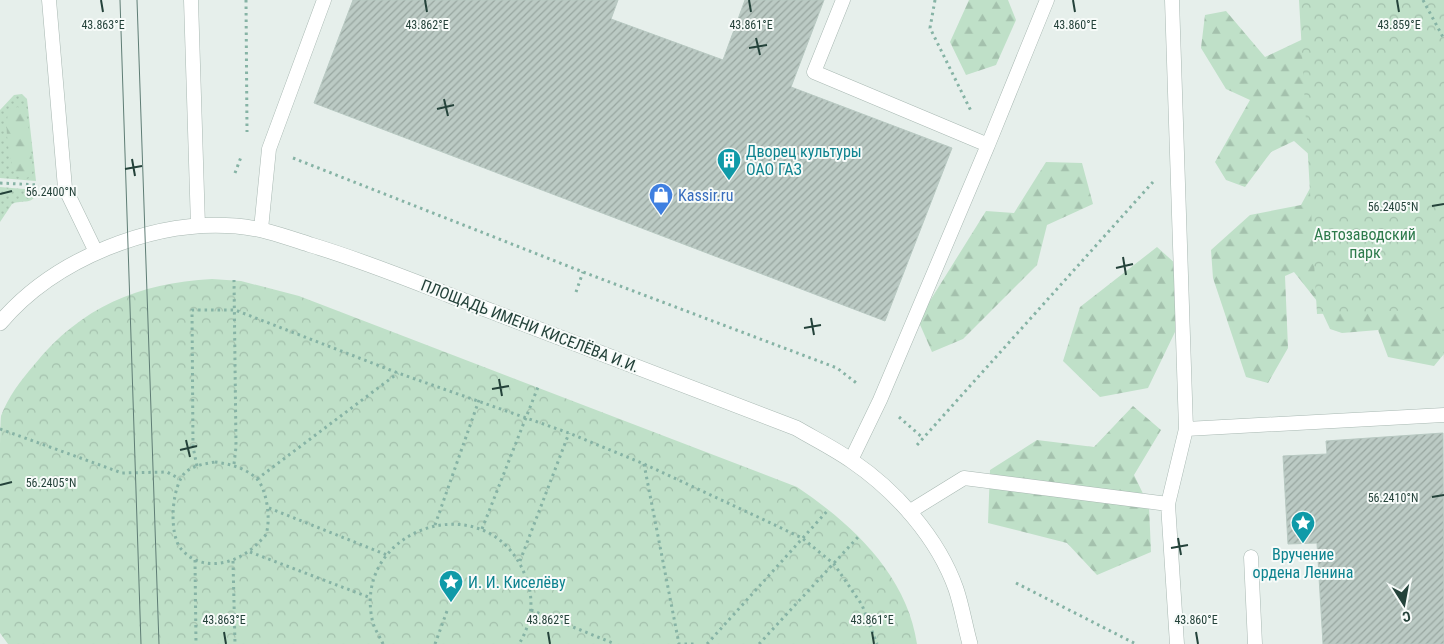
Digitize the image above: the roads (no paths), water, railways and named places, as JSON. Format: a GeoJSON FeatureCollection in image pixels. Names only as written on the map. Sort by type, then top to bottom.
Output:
{"type":"FeatureCollection","features":[{"type":"Feature","properties":{"kind":"street","name":"ПЛОЩАДЬ ИМЕНИ КИСЕЛЁВА И.И."},"geometry":{"type":"LineString","coordinates":[[0,323],[11,310],[48,279],[96,252],[146,235],[198,226],[261,229],[351,257],[796,428],[852,460],[874,477],[909,512],[940,554],[955,588],[970,644]]}},
{"type":"Feature","properties":{"kind":"lane"},"geometry":{"type":"LineString","coordinates":[[49,0],[65,188],[96,252]]}},
{"type":"Feature","properties":{"kind":"lane"},"geometry":{"type":"LineString","coordinates":[[191,0],[198,226]]}},
{"type":"Feature","properties":{"kind":"lane"},"geometry":{"type":"LineString","coordinates":[[261,229],[269,149],[324,0]]}},
{"type":"Feature","properties":{"kind":"lane"},"geometry":{"type":"LineString","coordinates":[[843,0],[814,72],[988,145]]}},
{"type":"Feature","properties":{"kind":"lane"},"geometry":{"type":"LineString","coordinates":[[852,460],[880,400],[1047,0]]}},
{"type":"Feature","properties":{"kind":"lane"},"geometry":{"type":"LineString","coordinates":[[1172,0],[1186,429],[1168,504],[1177,644]]}},
{"type":"Feature","properties":{"kind":"lane"},"geometry":{"type":"LineString","coordinates":[[1186,429],[1444,415]]}},
{"type":"Feature","properties":{"kind":"lane"},"geometry":{"type":"LineString","coordinates":[[909,512],[964,478],[1168,504]]}},
{"type":"Feature","properties":{"kind":"lane"},"geometry":{"type":"LineString","coordinates":[[1251,557],[1255,644]]}},
{"type":"Feature","properties":{"kind":"tram line"},"geometry":{"type":"LineString","coordinates":[[120,0],[141,644]]}},
{"type":"Feature","properties":{"kind":"tram line"},"geometry":{"type":"LineString","coordinates":[[137,0],[159,644]]}},
{"type":"Feature","properties":{"kind":"place","name":"Дворец культуры ОАО ГАЗ"},"geometry":{"type":"Point","coordinates":[729,181]}},
{"type":"Feature","properties":{"kind":"place","name":"Kassir.ru"},"geometry":{"type":"Point","coordinates":[661,216]}},
{"type":"Feature","properties":{"kind":"place","name":"Вручение ордена Ленина"},"geometry":{"type":"Point","coordinates":[1303,544]}},
{"type":"Feature","properties":{"kind":"place","name":"И. И. Киселёву"},"geometry":{"type":"Point","coordinates":[451,603]}},
{"type":"Feature","properties":{"kind":"park label","name":"Автозаводский парк"},"geometry":{"type":"Point","coordinates":[1365,243]}}]}
